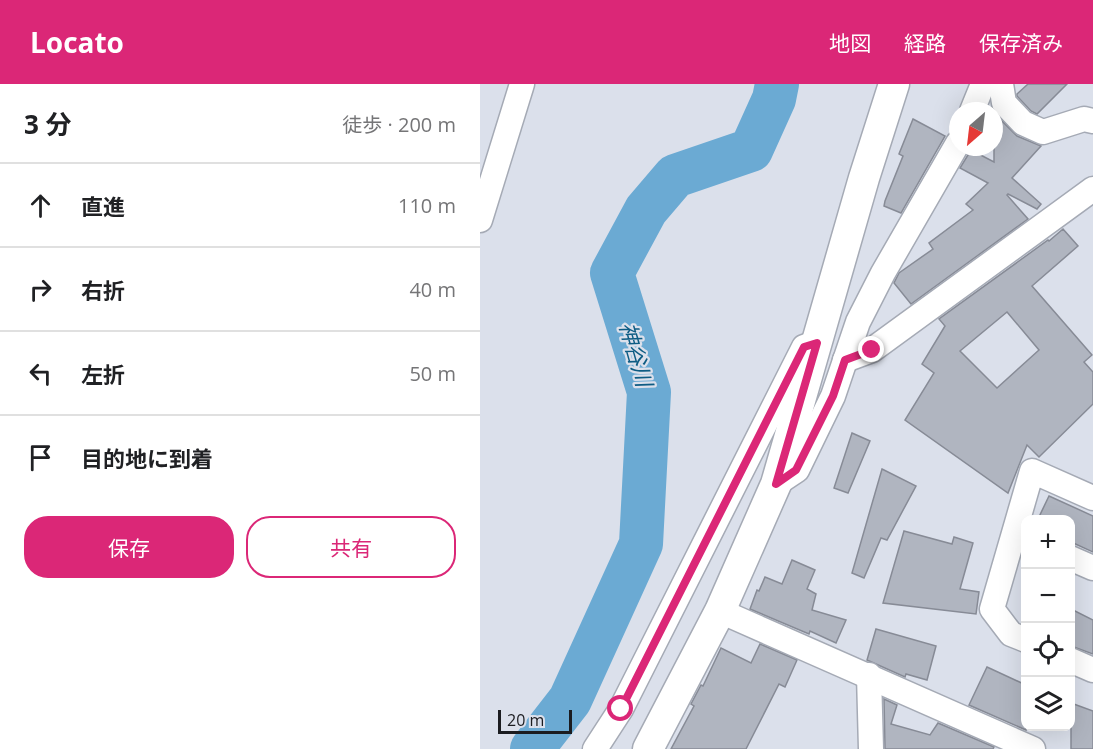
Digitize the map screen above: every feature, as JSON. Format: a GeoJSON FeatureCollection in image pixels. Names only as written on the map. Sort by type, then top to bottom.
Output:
{"type":"FeatureCollection","features":[{"type":"Feature","properties":{"kind":"street"},"geometry":{"type":"LineString","coordinates":[[480,220],[522,84]]}},
{"type":"Feature","properties":{"kind":"street"},"geometry":{"type":"LineString","coordinates":[[648,749],[720,611],[776,484],[864,178],[894,84]]}},
{"type":"Feature","properties":{"kind":"street"},"geometry":{"type":"LineString","coordinates":[[976,102],[983,84]]}},
{"type":"Feature","properties":{"kind":"street"},"geometry":{"type":"LineString","coordinates":[[1001,84],[1004,103],[1023,123],[1042,132],[1084,119],[1093,121]]}},
{"type":"Feature","properties":{"kind":"street"},"geometry":{"type":"LineString","coordinates":[[776,484],[796,470],[833,396],[858,322],[883,273],[950,156]]}},
{"type":"Feature","properties":{"kind":"street"},"geometry":{"type":"LineString","coordinates":[[845,360],[872,350],[1093,189]]}},
{"type":"Feature","properties":{"kind":"street"},"geometry":{"type":"LineString","coordinates":[[595,749],[621,709],[804,347],[817,343]]}},
{"type":"Feature","properties":{"kind":"street"},"geometry":{"type":"LineString","coordinates":[[1021,638],[1011,634],[992,609],[1020,535],[1032,471],[1093,498]]}},
{"type":"Feature","properties":{"kind":"street"},"geometry":{"type":"LineString","coordinates":[[1075,560],[1093,568]]}},
{"type":"Feature","properties":{"kind":"street"},"geometry":{"type":"LineString","coordinates":[[720,611],[1033,749]]}},
{"type":"Feature","properties":{"kind":"street"},"geometry":{"type":"LineString","coordinates":[[1075,662],[1093,670]]}},
{"type":"Feature","properties":{"kind":"street"},"geometry":{"type":"LineString","coordinates":[[869,675],[872,749]]}},
{"type":"Feature","properties":{"kind":"building"},"geometry":{"type":"Polygon","coordinates":[[[1028,84],[1067,84],[1037,114],[1017,96],[1028,84]]]}},
{"type":"Feature","properties":{"kind":"building"},"geometry":{"type":"Polygon","coordinates":[[[913,119],[945,136],[901,213],[884,206],[903,156],[899,154],[913,119]]]}},
{"type":"Feature","properties":{"kind":"building"},"geometry":{"type":"Polygon","coordinates":[[[1003,122],[1017,136],[1041,146],[1012,178],[1041,204],[1037,209],[1008,194],[1028,219],[911,304],[894,283],[899,273],[933,249],[929,243],[973,210],[966,204],[988,183],[960,168],[967,156],[982,156],[994,162],[994,156],[1003,156],[1003,122]]]}},
{"type":"Feature","properties":{"kind":"building"},"geometry":{"type":"Polygon","coordinates":[[[1063,229],[1078,246],[1032,286],[1092,355],[1084,362],[1093,372],[1093,404],[1039,457],[1027,445],[1008,493],[905,420],[934,373],[922,364],[945,326],[939,319],[1063,229]],[[1007,312],[960,351],[997,388],[1039,350],[1007,312]]]}},
{"type":"Feature","properties":{"kind":"building"},"geometry":{"type":"Polygon","coordinates":[[[852,433],[870,441],[848,493],[834,488],[852,433]]]}},
{"type":"Feature","properties":{"kind":"building"},"geometry":{"type":"Polygon","coordinates":[[[882,469],[916,486],[887,540],[881,538],[864,578],[852,573],[882,469]]]}},
{"type":"Feature","properties":{"kind":"building"},"geometry":{"type":"Polygon","coordinates":[[[1049,496],[1093,516],[1093,552],[1075,544],[1075,515],[1040,515],[1049,496]]]}},
{"type":"Feature","properties":{"kind":"building"},"geometry":{"type":"Polygon","coordinates":[[[904,531],[952,544],[954,537],[973,543],[960,589],[979,592],[976,614],[883,603],[904,531]]]}},
{"type":"Feature","properties":{"kind":"building"},"geometry":{"type":"Polygon","coordinates":[[[792,560],[815,570],[807,589],[816,594],[812,610],[846,620],[836,643],[750,609],[765,577],[782,584],[792,560]]]}},
{"type":"Feature","properties":{"kind":"building"},"geometry":{"type":"Polygon","coordinates":[[[1075,611],[1093,620],[1093,654],[1075,647],[1075,611]]]}},
{"type":"Feature","properties":{"kind":"building"},"geometry":{"type":"Polygon","coordinates":[[[876,629],[936,646],[927,680],[906,674],[905,677],[867,660],[876,629]]]}},
{"type":"Feature","properties":{"kind":"building"},"geometry":{"type":"Polygon","coordinates":[[[760,644],[797,660],[785,687],[779,684],[746,749],[671,749],[694,706],[691,704],[701,685],[703,686],[721,648],[751,663],[760,644]]]}},
{"type":"Feature","properties":{"kind":"building"},"geometry":{"type":"Polygon","coordinates":[[[987,667],[1021,683],[1021,728],[969,705],[987,667]]]}},
{"type":"Feature","properties":{"kind":"building"},"geometry":{"type":"Polygon","coordinates":[[[884,699],[897,705],[891,724],[930,735],[938,723],[994,747],[993,749],[885,749],[884,699]]]}},
{"type":"Feature","properties":{"kind":"building"},"geometry":{"type":"Polygon","coordinates":[[[1075,704],[1093,711],[1093,749],[1071,749],[1071,731],[1075,731],[1075,704]]]}},
{"type":"Feature","properties":{"kind":"waterway","name":"神谷川"},"geometry":{"type":"LineString","coordinates":[[532,749],[570,700],[641,544],[649,392],[612,273],[646,210],[675,176],[751,150],[774,99],[777,84]]}},
{"type":"Feature","properties":{"kind":"route"},"geometry":{"type":"LineString","coordinates":[[621,709],[804,347],[817,343],[776,484],[796,470],[833,396],[845,360],[872,350]]}}]}
